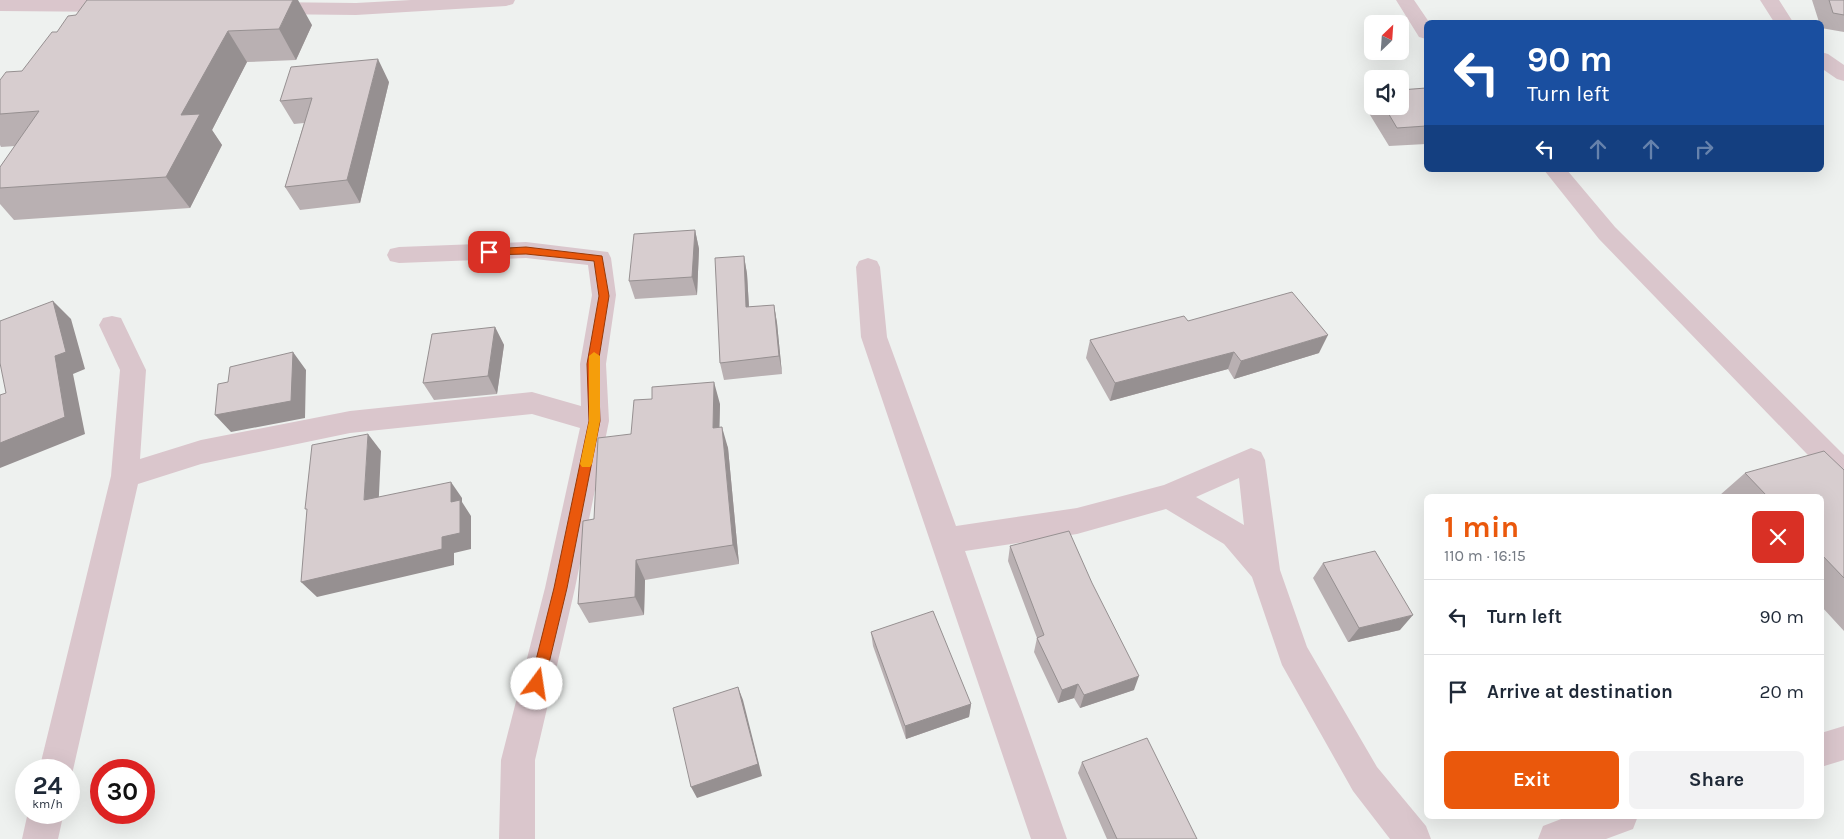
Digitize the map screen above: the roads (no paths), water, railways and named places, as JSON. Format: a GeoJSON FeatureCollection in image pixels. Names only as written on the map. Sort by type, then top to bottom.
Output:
{"type":"FeatureCollection","features":[{"type":"Feature","properties":{"kind":"street"},"geometry":{"type":"LineString","coordinates":[[247,8],[356,9],[506,0]]}},
{"type":"Feature","properties":{"kind":"street"},"geometry":{"type":"LineString","coordinates":[[1405,0],[1424,30]]}},
{"type":"Feature","properties":{"kind":"street"},"geometry":{"type":"LineString","coordinates":[[1776,10],[1795,0]]}},
{"type":"Feature","properties":{"kind":"street"},"geometry":{"type":"LineString","coordinates":[[0,5],[138,6]]}},
{"type":"Feature","properties":{"kind":"street"},"geometry":{"type":"LineString","coordinates":[[1824,60],[1844,75]]}},
{"type":"Feature","properties":{"kind":"street"},"geometry":{"type":"LineString","coordinates":[[1558,172],[1607,233],[1844,474]]}},
{"type":"Feature","properties":{"kind":"street"},"geometry":{"type":"LineString","coordinates":[[399,255],[526,250],[598,258],[604,296],[593,364],[595,421],[560,588],[518,760],[517,839]]}},
{"type":"Feature","properties":{"kind":"street"},"geometry":{"type":"LineString","coordinates":[[868,268],[874,337],[1049,839]]}},
{"type":"Feature","properties":{"kind":"street"},"geometry":{"type":"LineString","coordinates":[[59,759],[125,476],[132,370],[112,324]]}},
{"type":"Feature","properties":{"kind":"street"},"geometry":{"type":"LineString","coordinates":[[125,476],[201,452],[350,422],[532,402],[595,421]]}},
{"type":"Feature","properties":{"kind":"street"},"geometry":{"type":"LineString","coordinates":[[946,541],[1077,521],[1169,496],[1251,460],[1265,570],[1293,654],[1365,779],[1413,839]]}},
{"type":"Feature","properties":{"kind":"street"},"geometry":{"type":"LineString","coordinates":[[1169,496],[1235,535],[1265,570]]}},
{"type":"Feature","properties":{"kind":"street"},"geometry":{"type":"LineString","coordinates":[[1824,749],[1844,743]]}},
{"type":"Feature","properties":{"kind":"street"},"geometry":{"type":"LineString","coordinates":[[1556,839],[1612,819]]}},
{"type":"Feature","properties":{"kind":"street"},"geometry":{"type":"LineString","coordinates":[[40,839],[43,824]]}}]}
